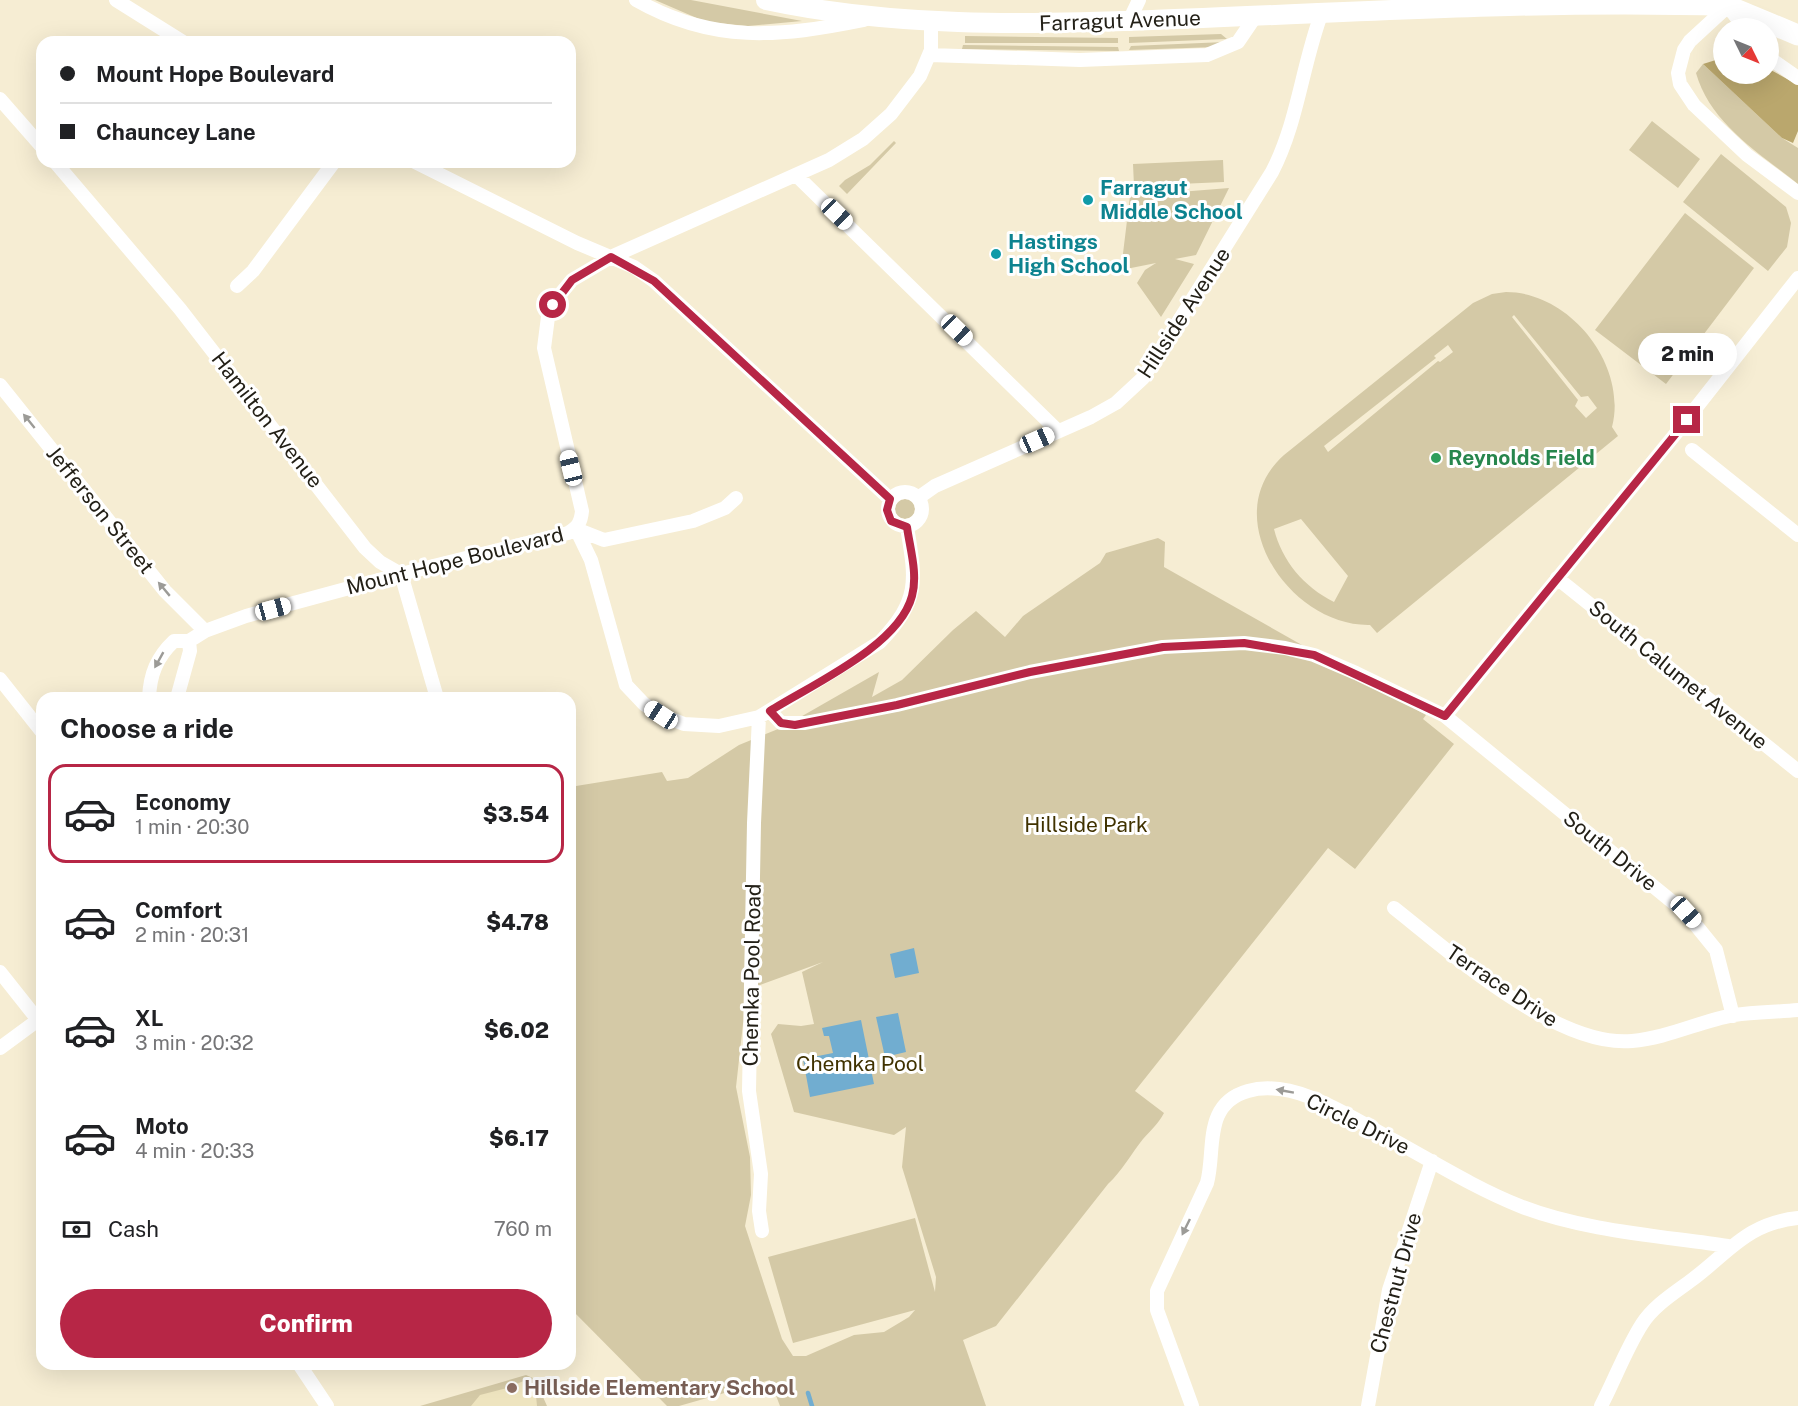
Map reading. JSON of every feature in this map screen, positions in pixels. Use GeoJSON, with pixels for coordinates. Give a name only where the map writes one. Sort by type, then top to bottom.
{"type":"FeatureCollection","features":[{"type":"Feature","properties":{"kind":"main road","name":"Farragut Avenue"},"geometry":{"type":"LineString","coordinates":[[766,0],[931,21],[1037,24],[1594,2],[1724,3]]}},
{"type":"Feature","properties":{"kind":"main road"},"geometry":{"type":"LineString","coordinates":[[1724,3],[1798,35]]}},
{"type":"Feature","properties":{"kind":"street"},"geometry":{"type":"LineString","coordinates":[[116,0],[173,36]]}},
{"type":"Feature","properties":{"kind":"street"},"geometry":{"type":"LineString","coordinates":[[636,0],[656,11],[697,27],[747,34],[848,23],[882,16]]}},
{"type":"Feature","properties":{"kind":"street"},"geometry":{"type":"LineString","coordinates":[[1129,21],[1139,0]]}},
{"type":"Feature","properties":{"kind":"street"},"geometry":{"type":"LineString","coordinates":[[1736,18],[1724,3],[1690,41],[1684,50],[1678,73],[1680,84],[1694,105],[1747,155],[1798,193]]}},
{"type":"Feature","properties":{"kind":"street","name":"Hillside Avenue"},"geometry":{"type":"LineString","coordinates":[[918,498],[935,486],[1092,417],[1116,403],[1143,378],[1272,172],[1286,145],[1312,37],[1322,12]]}},
{"type":"Feature","properties":{"kind":"street"},"geometry":{"type":"LineString","coordinates":[[930,55],[1080,60],[1207,55],[1238,42],[1255,16]]}},
{"type":"Feature","properties":{"kind":"street","name":"Mount Hope Boulevard"},"geometry":{"type":"LineString","coordinates":[[150,692],[153,671],[161,654],[174,641],[189,641],[205,631],[246,616],[401,574],[568,533],[576,529],[581,520],[582,511],[546,359],[544,330],[553,305],[579,274],[611,257],[796,175],[847,150],[877,128],[903,101],[930,55],[931,21]]}},
{"type":"Feature","properties":{"kind":"street"},"geometry":{"type":"LineString","coordinates":[[1779,65],[1798,78]]}},
{"type":"Feature","properties":{"kind":"street"},"geometry":{"type":"LineString","coordinates":[[0,99],[36,140]]}},
{"type":"Feature","properties":{"kind":"street","name":"Hamilton Avenue"},"geometry":{"type":"LineString","coordinates":[[60,168],[180,309],[366,548],[380,562],[401,574]]}},
{"type":"Feature","properties":{"kind":"street"},"geometry":{"type":"LineString","coordinates":[[237,286],[253,271],[330,168]]}},
{"type":"Feature","properties":{"kind":"street"},"geometry":{"type":"LineString","coordinates":[[427,168],[577,243],[611,257],[654,281],[890,499]]}},
{"type":"Feature","properties":{"kind":"street"},"geometry":{"type":"LineString","coordinates":[[796,175],[1058,431]]}},
{"type":"Feature","properties":{"kind":"street"},"geometry":{"type":"LineString","coordinates":[[1445,716],[1557,578],[1793,296],[1798,278]]}},
{"type":"Feature","properties":{"kind":"street","name":"Jefferson Street"},"geometry":{"type":"LineString","coordinates":[[0,385],[165,591],[205,631]]}},
{"type":"Feature","properties":{"kind":"street"},"geometry":{"type":"LineString","coordinates":[[1692,450],[1798,535]]}},
{"type":"Feature","properties":{"kind":"street"},"geometry":{"type":"LineString","coordinates":[[903,492],[914,494],[918,498],[921,514],[916,523],[907,527],[891,521],[887,510],[890,499],[903,492]]}},
{"type":"Feature","properties":{"kind":"street"},"geometry":{"type":"LineString","coordinates":[[576,529],[604,540],[693,521],[725,508],[736,498]]}},
{"type":"Feature","properties":{"kind":"street"},"geometry":{"type":"LineString","coordinates":[[576,529],[591,560],[626,685],[644,704],[661,715],[684,724],[719,726],[764,714],[847,665],[880,642],[893,628],[912,596],[914,568],[907,527]]}},
{"type":"Feature","properties":{"kind":"street"},"geometry":{"type":"LineString","coordinates":[[401,574],[434,692]]}},
{"type":"Feature","properties":{"kind":"street","name":"South Calumet Avenue"},"geometry":{"type":"LineString","coordinates":[[1557,578],[1798,771]]}},
{"type":"Feature","properties":{"kind":"street"},"geometry":{"type":"LineString","coordinates":[[179,692],[190,651],[189,641]]}},
{"type":"Feature","properties":{"kind":"street","name":"South Drive"},"geometry":{"type":"LineString","coordinates":[[764,714],[781,723],[805,723],[897,705],[1030,672],[1163,647],[1244,643],[1314,655],[1445,716],[1686,912],[1716,950],[1733,1016]]}},
{"type":"Feature","properties":{"kind":"street"},"geometry":{"type":"LineString","coordinates":[[0,680],[36,725]]}},
{"type":"Feature","properties":{"kind":"street","name":"Chemka Pool Road"},"geometry":{"type":"LineString","coordinates":[[762,1231],[759,1211],[761,1174],[749,1091],[754,823],[764,714]]}},
{"type":"Feature","properties":{"kind":"street","name":"Terrace Drive"},"geometry":{"type":"LineString","coordinates":[[1394,908],[1530,1009],[1586,1035],[1612,1041],[1650,1039],[1733,1016],[1798,1010]]}},
{"type":"Feature","properties":{"kind":"street"},"geometry":{"type":"LineString","coordinates":[[0,972],[36,1013]]}},
{"type":"Feature","properties":{"kind":"street"},"geometry":{"type":"LineString","coordinates":[[0,1048],[36,1023]]}},
{"type":"Feature","properties":{"kind":"street","name":"Circle Drive"},"geometry":{"type":"LineString","coordinates":[[1192,1406],[1157,1310],[1158,1291],[1207,1183],[1212,1166],[1210,1135],[1225,1106],[1236,1096],[1248,1091],[1266,1089],[1288,1091],[1344,1112],[1520,1206],[1547,1214],[1630,1231],[1728,1246]]}},
{"type":"Feature","properties":{"kind":"street","name":"Chestnut Drive"},"geometry":{"type":"LineString","coordinates":[[1368,1406],[1389,1290],[1432,1161]]}},
{"type":"Feature","properties":{"kind":"street"},"geometry":{"type":"LineString","coordinates":[[1601,1406],[1642,1323],[1654,1309],[1710,1266],[1728,1246],[1768,1224],[1798,1218]]}},
{"type":"Feature","properties":{"kind":"street"},"geometry":{"type":"LineString","coordinates":[[303,1370],[327,1406]]}},
{"type":"Feature","properties":{"kind":"green space"},"geometry":{"type":"Polygon","coordinates":[[[655,0],[691,0],[802,21],[748,26],[706,22],[655,0]]]}},
{"type":"Feature","properties":{"kind":"green space"},"geometry":{"type":"Polygon","coordinates":[[[1221,34],[1227,39],[1129,43],[1129,37],[1221,34]]]}},
{"type":"Feature","properties":{"kind":"green space"},"geometry":{"type":"Polygon","coordinates":[[[965,36],[1118,38],[1118,43],[965,43],[965,36]]]}},
{"type":"Feature","properties":{"kind":"green space"},"geometry":{"type":"Polygon","coordinates":[[[1225,42],[1215,47],[1129,50],[1131,46],[1225,42]]]}},
{"type":"Feature","properties":{"kind":"green space"},"geometry":{"type":"Polygon","coordinates":[[[963,45],[1118,47],[1119,51],[962,49],[963,45]]]}},
{"type":"Feature","properties":{"kind":"green space"},"geometry":{"type":"Polygon","coordinates":[[[1703,64],[1713,73],[1713,84],[1724,84],[1782,138],[1798,148],[1798,184],[1752,148],[1724,122],[1712,107],[1696,73],[1703,64]]]}},
{"type":"Feature","properties":{"kind":"green space"},"geometry":{"type":"Polygon","coordinates":[[[1652,121],[1700,159],[1678,188],[1629,150],[1652,121]]]}},
{"type":"Feature","properties":{"kind":"green space"},"geometry":{"type":"Polygon","coordinates":[[[894,141],[896,143],[847,194],[839,186],[870,165],[894,141]]]}},
{"type":"Feature","properties":{"kind":"green space"},"geometry":{"type":"Polygon","coordinates":[[[1721,154],[1786,207],[1791,223],[1787,247],[1768,271],[1683,202],[1721,154]]]}},
{"type":"Feature","properties":{"kind":"green space"},"geometry":{"type":"Polygon","coordinates":[[[1223,160],[1224,182],[1134,186],[1133,164],[1223,160]]]}},
{"type":"Feature","properties":{"kind":"green space"},"geometry":{"type":"Polygon","coordinates":[[[1229,188],[1196,255],[1175,259],[1194,264],[1161,317],[1137,283],[1145,270],[1156,263],[1121,270],[1130,196],[1229,188]]]}},
{"type":"Feature","properties":{"kind":"green space"},"geometry":{"type":"Polygon","coordinates":[[[1685,213],[1754,268],[1666,384],[1595,330],[1685,213]]]}},
{"type":"Feature","properties":{"kind":"green space"},"geometry":{"type":"Polygon","coordinates":[[[1506,292],[1530,295],[1552,304],[1572,318],[1589,336],[1602,357],[1611,380],[1615,403],[1612,427],[1618,436],[1377,633],[1370,625],[1341,621],[1313,608],[1289,588],[1271,564],[1260,536],[1257,508],[1265,480],[1284,455],[1473,303],[1492,294],[1506,292]],[[1514,315],[1512,317],[1578,400],[1575,406],[1586,418],[1597,408],[1588,396],[1581,397],[1514,315]],[[1448,345],[1434,356],[1436,358],[1324,446],[1328,452],[1438,361],[1440,362],[1453,352],[1448,345]],[[1301,519],[1274,529],[1283,552],[1296,572],[1313,589],[1334,602],[1348,576],[1301,519]]]}},
{"type":"Feature","properties":{"kind":"green space"},"geometry":{"type":"Polygon","coordinates":[[[905,499],[912,502],[915,509],[912,516],[905,519],[898,516],[895,509],[898,502],[905,499]]]}},
{"type":"Feature","properties":{"kind":"green space","name":"Hillside Park"},"geometry":{"type":"Polygon","coordinates":[[[1158,538],[1165,542],[1164,567],[1426,715],[1423,719],[1454,744],[1355,869],[1328,848],[1135,1091],[1164,1113],[996,1326],[963,1340],[986,1406],[780,1406],[770,1380],[679,1406],[667,1406],[576,1314],[576,786],[662,772],[667,781],[688,778],[739,745],[783,727],[879,672],[872,697],[902,680],[976,611],[1005,637],[1023,616],[1100,563],[1106,553],[1158,538]],[[823,962],[760,985],[743,1024],[736,1087],[750,1157],[751,1195],[745,1226],[782,1339],[793,1356],[806,1356],[854,1335],[884,1332],[909,1317],[915,1310],[793,1343],[768,1257],[915,1218],[935,1292],[936,1277],[902,1167],[906,1127],[894,1135],[794,1112],[771,1034],[778,1024],[801,1026],[814,1024],[802,972],[823,962]]]}},
{"type":"Feature","properties":{"kind":"green space"},"geometry":{"type":"Polygon","coordinates":[[[526,1375],[535,1379],[547,1406],[420,1406],[526,1375]]]}},
{"type":"Feature","properties":{"kind":"shaded area"},"geometry":{"type":"Polygon","coordinates":[[[1713,61],[1713,73],[1703,64],[1713,61]]]}},
{"type":"Feature","properties":{"kind":"shaded area"},"geometry":{"type":"Polygon","coordinates":[[[1779,75],[1798,85],[1798,131],[1793,143],[1782,138],[1724,84],[1779,84],[1779,75]]]}},
{"type":"Feature","properties":{"kind":"sand"},"geometry":{"type":"Polygon","coordinates":[[[526,1380],[535,1385],[537,1406],[471,1406],[480,1395],[526,1380]]]}},
{"type":"Feature","properties":{"kind":"water"},"geometry":{"type":"Polygon","coordinates":[[[914,948],[919,973],[895,978],[890,954],[914,948]]]}},
{"type":"Feature","properties":{"kind":"water"},"geometry":{"type":"Polygon","coordinates":[[[898,1013],[906,1052],[885,1057],[876,1017],[898,1013]]]}},
{"type":"Feature","properties":{"kind":"water"},"geometry":{"type":"Polygon","coordinates":[[[861,1020],[874,1084],[810,1097],[803,1059],[833,1053],[829,1036],[824,1036],[822,1028],[861,1020]]]}},
{"type":"Feature","properties":{"kind":"waterway"},"geometry":{"type":"LineString","coordinates":[[808,1393],[812,1406]]}},
{"type":"Feature","properties":{"kind":"place","name":"Farragut Middle School"},"geometry":{"type":"Point","coordinates":[1088,200]}},
{"type":"Feature","properties":{"kind":"place","name":"Hastings High School"},"geometry":{"type":"Point","coordinates":[996,254]}},
{"type":"Feature","properties":{"kind":"place","name":"Reynolds Field"},"geometry":{"type":"Point","coordinates":[1436,458]}},
{"type":"Feature","properties":{"kind":"place","name":"Hillside Elementary School"},"geometry":{"type":"Point","coordinates":[512,1388]}},
{"type":"Feature","properties":{"kind":"route"},"geometry":{"type":"LineString","coordinates":[[553,305],[579,274],[611,257],[634,267],[654,281],[890,499],[887,510],[891,521],[907,527],[914,568],[912,596],[904,611],[880,642],[847,665],[770,711],[781,723],[795,725],[897,705],[1030,672],[1163,647],[1244,643],[1285,648],[1314,655],[1429,706],[1445,716],[1687,420]]}},
{"type":"Feature","properties":{"kind":"park label","name":"Chemka Pool"},"geometry":{"type":"Point","coordinates":[860,1064]}}]}
